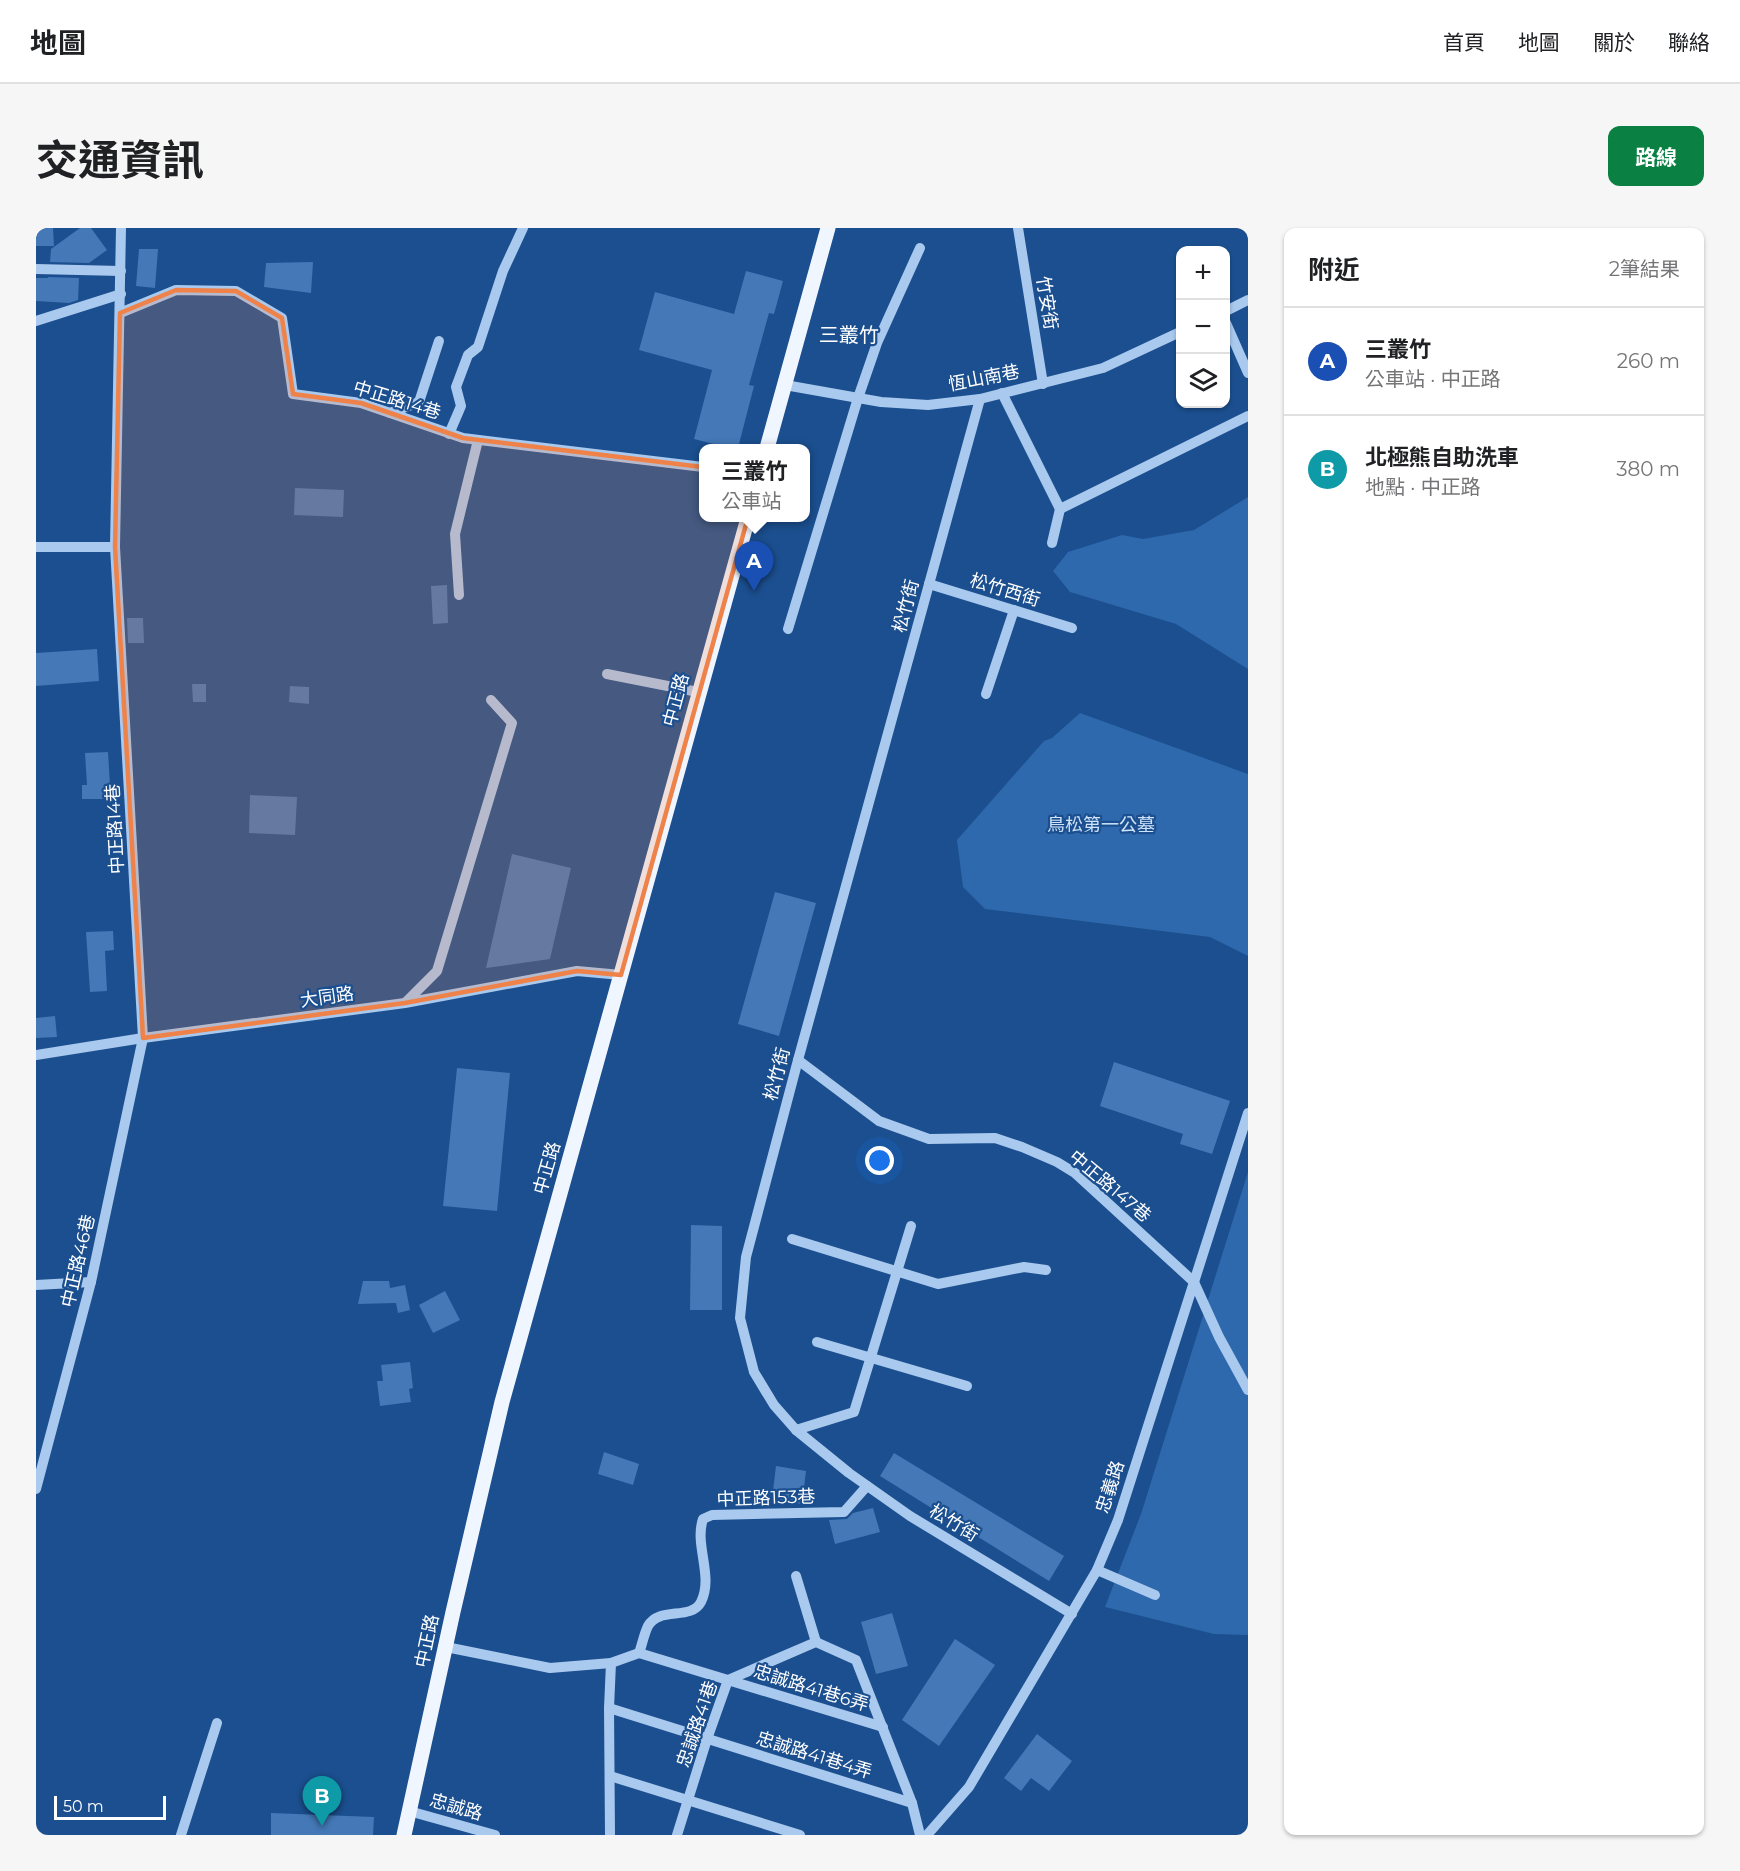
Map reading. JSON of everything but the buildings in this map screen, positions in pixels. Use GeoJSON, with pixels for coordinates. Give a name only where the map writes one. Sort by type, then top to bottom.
{"type":"FeatureCollection","features":[{"type":"Feature","properties":{"kind":"main road"},"geometry":{"type":"LineString","coordinates":[[768,444],[828,228]]}},
{"type":"Feature","properties":{"kind":"main road","name":"中正路"},"geometry":{"type":"LineString","coordinates":[[404,1835],[502,1402],[747,522]]}},
{"type":"Feature","properties":{"kind":"street","name":"中正路14巷"},"geometry":{"type":"LineString","coordinates":[[121,228],[115,547],[143,1038]]}},
{"type":"Feature","properties":{"kind":"street"},"geometry":{"type":"LineString","coordinates":[[449,434],[461,406],[456,387],[468,355],[478,347],[503,271],[523,228]]}},
{"type":"Feature","properties":{"kind":"street","name":"竹安街"},"geometry":{"type":"LineString","coordinates":[[1018,228],[1043,384]]}},
{"type":"Feature","properties":{"kind":"street"},"geometry":{"type":"LineString","coordinates":[[788,629],[858,398],[878,343],[920,248]]}},
{"type":"Feature","properties":{"kind":"street"},"geometry":{"type":"LineString","coordinates":[[36,269],[121,271]]}},
{"type":"Feature","properties":{"kind":"street","name":"中正路14巷"},"geometry":{"type":"LineString","coordinates":[[120,313],[176,290],[236,291],[282,318],[293,394],[361,403],[463,438],[699,467]]}},
{"type":"Feature","properties":{"kind":"street"},"geometry":{"type":"LineString","coordinates":[[36,321],[121,294]]}},
{"type":"Feature","properties":{"kind":"street"},"geometry":{"type":"LineString","coordinates":[[1230,309],[1248,300]]}},
{"type":"Feature","properties":{"kind":"street"},"geometry":{"type":"LineString","coordinates":[[1230,332],[1248,373]]}},
{"type":"Feature","properties":{"kind":"street","name":"恆山南巷"},"geometry":{"type":"LineString","coordinates":[[785,385],[881,402],[928,405],[980,399],[1103,368],[1176,334]]}},
{"type":"Feature","properties":{"kind":"street"},"geometry":{"type":"LineString","coordinates":[[390,413],[419,402],[440,341]]}},
{"type":"Feature","properties":{"kind":"street"},"geometry":{"type":"LineString","coordinates":[[1002,393],[1060,509],[1052,543]]}},
{"type":"Feature","properties":{"kind":"street","name":"松竹街"},"geometry":{"type":"LineString","coordinates":[[980,399],[746,1257],[740,1318],[754,1372],[774,1405],[796,1430],[840,1467],[910,1516],[1072,1614]]}},
{"type":"Feature","properties":{"kind":"street"},"geometry":{"type":"LineString","coordinates":[[1060,509],[1248,416]]}},
{"type":"Feature","properties":{"kind":"street"},"geometry":{"type":"LineString","coordinates":[[459,595],[454,534],[478,440]]}},
{"type":"Feature","properties":{"kind":"street"},"geometry":{"type":"LineString","coordinates":[[36,547],[115,547]]}},
{"type":"Feature","properties":{"kind":"street","name":"松竹西街"},"geometry":{"type":"LineString","coordinates":[[929,584],[1072,628]]}},
{"type":"Feature","properties":{"kind":"street"},"geometry":{"type":"LineString","coordinates":[[986,694],[1014,610]]}},
{"type":"Feature","properties":{"kind":"street"},"geometry":{"type":"LineString","coordinates":[[607,674],[698,692]]}},
{"type":"Feature","properties":{"kind":"street"},"geometry":{"type":"LineString","coordinates":[[405,1003],[437,971],[512,723],[491,700]]}},
{"type":"Feature","properties":{"kind":"street","name":"大同路"},"geometry":{"type":"LineString","coordinates":[[36,1055],[143,1038],[405,1003],[577,971],[621,975]]}},
{"type":"Feature","properties":{"kind":"street","name":"中正路46巷"},"geometry":{"type":"LineString","coordinates":[[36,1489],[91,1282],[143,1038]]}},
{"type":"Feature","properties":{"kind":"street","name":"中正路147巷"},"geometry":{"type":"LineString","coordinates":[[798,1060],[879,1122],[929,1139],[995,1138],[1057,1162],[1075,1173],[1194,1282]]}},
{"type":"Feature","properties":{"kind":"street","name":"忠義路"},"geometry":{"type":"LineString","coordinates":[[927,1835],[969,1787],[1097,1570],[1118,1520],[1248,1113]]}},
{"type":"Feature","properties":{"kind":"street"},"geometry":{"type":"LineString","coordinates":[[796,1430],[854,1412],[910,1226]]}},
{"type":"Feature","properties":{"kind":"street"},"geometry":{"type":"LineString","coordinates":[[792,1239],[938,1284],[1024,1267],[1046,1270]]}},
{"type":"Feature","properties":{"kind":"street"},"geometry":{"type":"LineString","coordinates":[[36,1285],[91,1282]]}},
{"type":"Feature","properties":{"kind":"street"},"geometry":{"type":"LineString","coordinates":[[1194,1282],[1248,1390]]}},
{"type":"Feature","properties":{"kind":"street"},"geometry":{"type":"LineString","coordinates":[[816,1342],[967,1386]]}},
{"type":"Feature","properties":{"kind":"street","name":"中正路153巷"},"geometry":{"type":"LineString","coordinates":[[639,1653],[648,1625],[659,1616],[693,1610],[700,1604],[706,1589],[699,1530],[704,1519],[712,1515],[844,1512],[867,1486]]}},
{"type":"Feature","properties":{"kind":"street"},"geometry":{"type":"LineString","coordinates":[[1097,1570],[1155,1595]]}},
{"type":"Feature","properties":{"kind":"street"},"geometry":{"type":"LineString","coordinates":[[796,1576],[816,1642],[856,1660],[912,1803],[920,1835]]}},
{"type":"Feature","properties":{"kind":"street","name":"忠誠路41巷"},"geometry":{"type":"LineString","coordinates":[[677,1835],[707,1738],[728,1680],[816,1642]]}},
{"type":"Feature","properties":{"kind":"street"},"geometry":{"type":"LineString","coordinates":[[446,1647],[550,1668],[611,1663],[639,1653]]}},
{"type":"Feature","properties":{"kind":"street","name":"忠誠路41巷6弄"},"geometry":{"type":"LineString","coordinates":[[639,1653],[884,1727]]}},
{"type":"Feature","properties":{"kind":"street"},"geometry":{"type":"LineString","coordinates":[[610,1835],[611,1663]]}},
{"type":"Feature","properties":{"kind":"street","name":"忠誠路41巷4弄"},"geometry":{"type":"LineString","coordinates":[[609,1708],[912,1803]]}},
{"type":"Feature","properties":{"kind":"street"},"geometry":{"type":"LineString","coordinates":[[182,1835],[216,1723]]}},
{"type":"Feature","properties":{"kind":"street"},"geometry":{"type":"LineString","coordinates":[[610,1776],[800,1835]]}},
{"type":"Feature","properties":{"kind":"street","name":"忠誠路"},"geometry":{"type":"LineString","coordinates":[[409,1810],[495,1835]]}},
{"type":"Feature","properties":{"kind":"highlighted area"},"geometry":{"type":"Polygon","coordinates":[[[176,290],[236,291],[282,318],[293,394],[361,403],[463,438],[760,474],[621,975],[577,971],[405,1003],[143,1038],[115,547],[120,313],[176,290]]]}},
{"type":"Feature","properties":{"kind":"green space"},"geometry":{"type":"Polygon","coordinates":[[[1248,497],[1248,669],[1176,624],[1070,592],[1053,571],[1068,552],[1122,535],[1143,539],[1194,530],[1248,497]]]}},
{"type":"Feature","properties":{"kind":"green space","name":"鳥松第一公墓"},"geometry":{"type":"Polygon","coordinates":[[[1080,713],[1248,774],[1248,956],[1210,937],[985,909],[963,887],[957,840],[1044,741],[1052,738],[1080,713]]]}},
{"type":"Feature","properties":{"kind":"green space"},"geometry":{"type":"Polygon","coordinates":[[[1248,1172],[1248,1635],[1214,1634],[1105,1607],[1141,1514],[1248,1172]]]}},
{"type":"Feature","properties":{"kind":"place","name":"三叢竹"},"geometry":{"type":"Point","coordinates":[754,591]}},
{"type":"Feature","properties":{"kind":"place","name":"北極熊自助洗車"},"geometry":{"type":"Point","coordinates":[322,1826]}},
{"type":"Feature","properties":{"kind":"district","name":"三叢竹"},"geometry":{"type":"Point","coordinates":[849,335]}}]}
